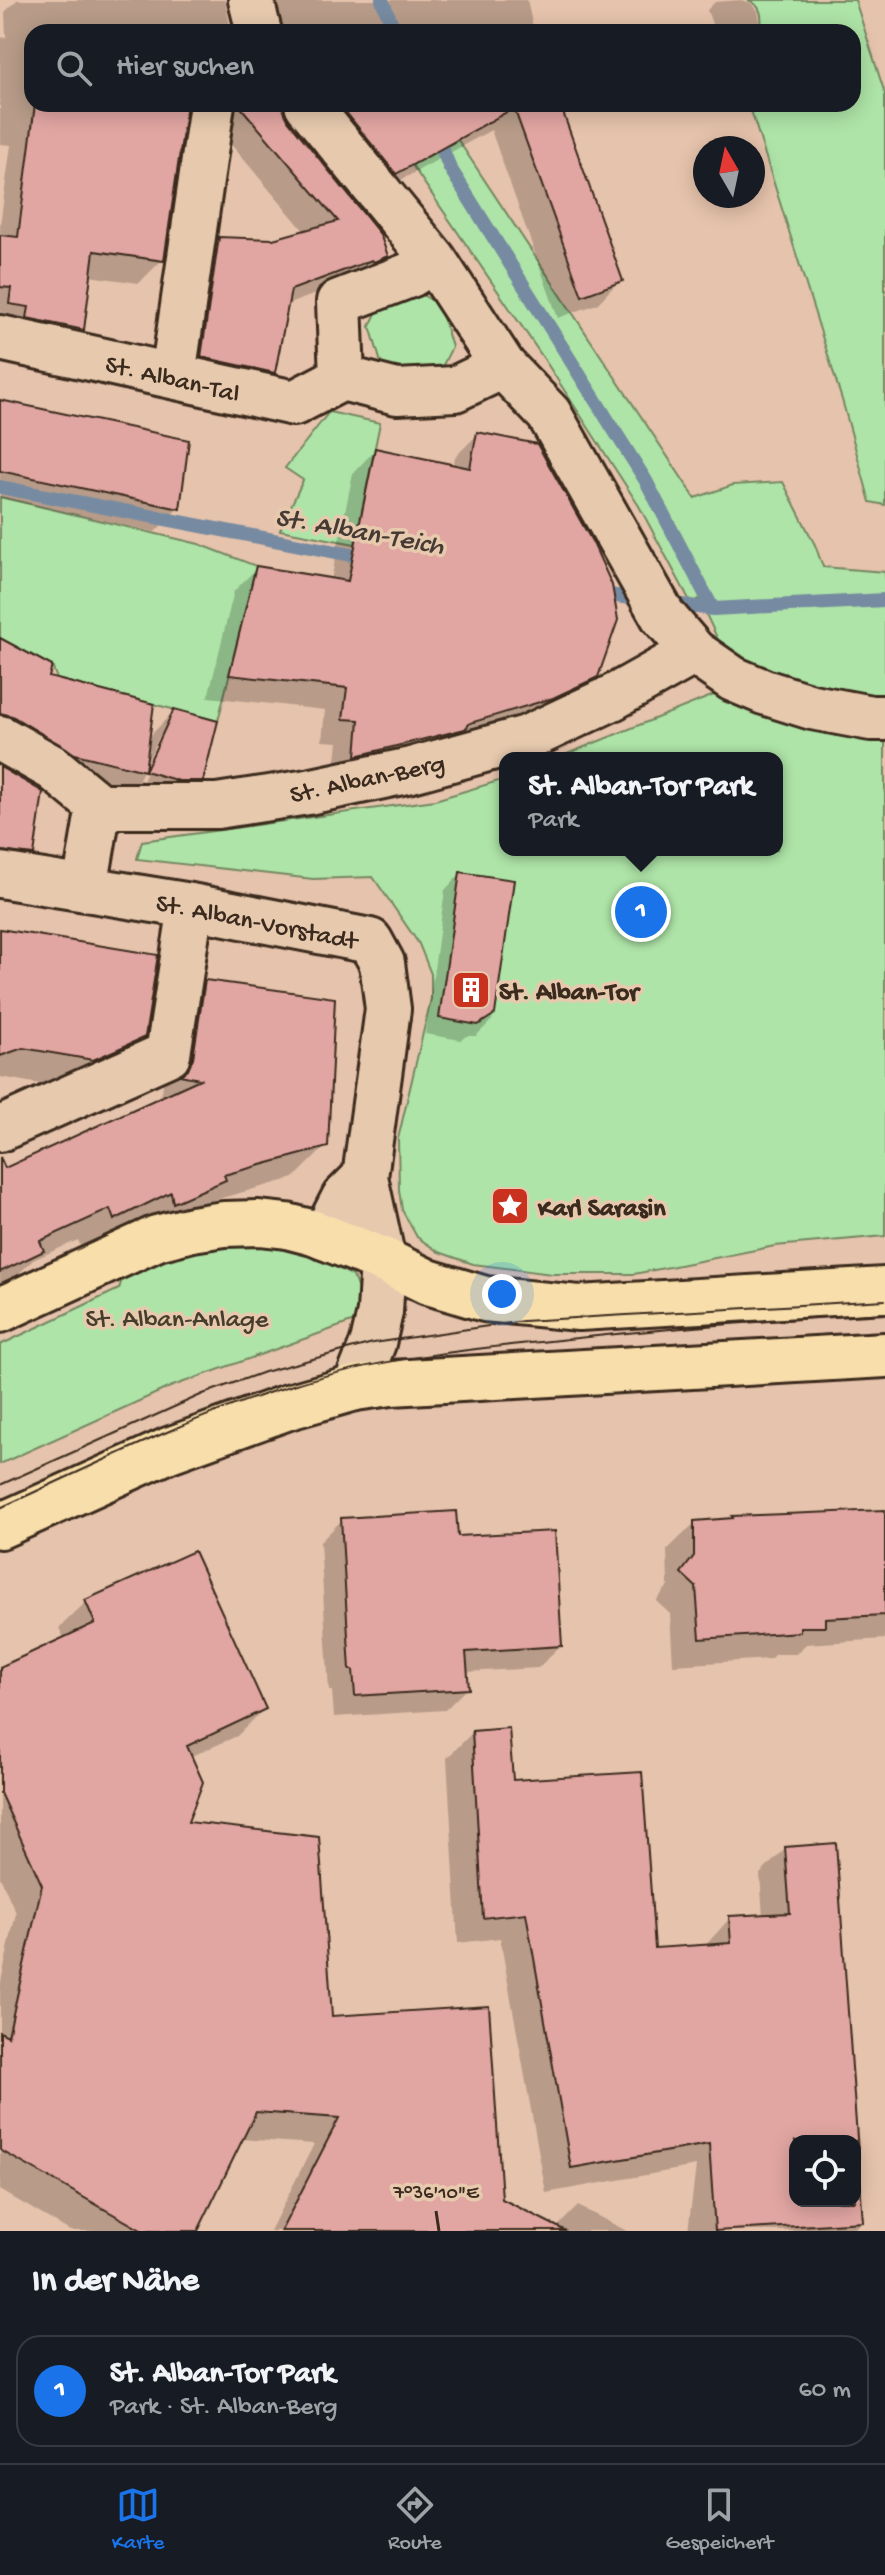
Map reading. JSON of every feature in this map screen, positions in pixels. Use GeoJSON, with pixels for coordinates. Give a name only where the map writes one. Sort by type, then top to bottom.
{"type":"FeatureCollection","features":[{"type":"Feature","properties":{"kind":"main road"},"geometry":{"type":"LineString","coordinates":[[0,1310],[157,1238],[224,1224],[259,1223],[287,1226],[324,1237],[428,1282],[485,1299],[579,1308],[885,1290]]}},
{"type":"Feature","properties":{"kind":"main road"},"geometry":{"type":"LineString","coordinates":[[0,1526],[169,1450],[288,1407],[355,1388],[423,1381],[885,1355]]}},
{"type":"Feature","properties":{"kind":"street"},"geometry":{"type":"LineString","coordinates":[[251,0],[257,24]]}},
{"type":"Feature","properties":{"kind":"street"},"geometry":{"type":"LineString","coordinates":[[173,376],[211,112]]}},
{"type":"Feature","properties":{"kind":"street"},"geometry":{"type":"LineString","coordinates":[[314,112],[434,260],[503,366],[549,414],[663,616],[694,652],[733,679],[764,692],[812,707],[885,718]]}},
{"type":"Feature","properties":{"kind":"street"},"geometry":{"type":"LineString","coordinates":[[434,260],[410,275],[339,302],[342,378],[397,392],[455,389],[503,366]]}},
{"type":"Feature","properties":{"kind":"street","name":"St. Alban-Tal"},"geometry":{"type":"LineString","coordinates":[[0,338],[294,403],[342,378]]}},
{"type":"Feature","properties":{"kind":"street","name":"St. Alban-Berg"},"geometry":{"type":"LineString","coordinates":[[99,806],[217,806],[308,792],[411,770],[527,738],[612,698],[694,652]]}},
{"type":"Feature","properties":{"kind":"street"},"geometry":{"type":"LineString","coordinates":[[0,738],[53,768],[99,806],[85,888]]}},
{"type":"Feature","properties":{"kind":"street","name":"St. Alban-Vorstadt"},"geometry":{"type":"LineString","coordinates":[[0,875],[191,906],[370,941],[382,963],[388,1009],[365,1177],[383,1260],[380,1312],[373,1343],[355,1388]]}},
{"type":"Feature","properties":{"kind":"street"},"geometry":{"type":"LineString","coordinates":[[0,1129],[168,1054],[191,906]]}},
{"type":"Feature","properties":{"kind":"street"},"geometry":{"type":"LineString","coordinates":[[324,1237],[344,1198],[365,1177]]}},
{"type":"Feature","properties":{"kind":"green space"},"geometry":{"type":"Polygon","coordinates":[[[748,0],[855,0],[885,94],[885,505],[870,502],[843,403],[765,155],[765,136],[759,136],[752,112],[861,112],[861,24],[761,24],[756,5],[748,0]]]}},
{"type":"Feature","properties":{"kind":"green space"},"geometry":{"type":"Polygon","coordinates":[[[458,140],[695,498],[733,485],[783,482],[823,567],[885,572],[885,1236],[775,1246],[634,1274],[552,1274],[473,1264],[439,1252],[417,1237],[402,1210],[399,1190],[398,1139],[431,999],[431,974],[419,944],[373,877],[313,879],[137,859],[142,841],[435,800],[499,781],[499,856],[783,856],[783,752],[572,752],[739,685],[699,599],[691,603],[639,506],[412,165],[458,140]]]}},
{"type":"Feature","properties":{"kind":"green space"},"geometry":{"type":"Polygon","coordinates":[[[421,294],[439,305],[452,347],[443,365],[400,378],[382,366],[370,326],[379,307],[421,294]]]}},
{"type":"Feature","properties":{"kind":"green space"},"geometry":{"type":"Polygon","coordinates":[[[329,412],[380,423],[355,544],[280,530],[303,480],[285,468],[329,412]]]}},
{"type":"Feature","properties":{"kind":"green space"},"geometry":{"type":"Polygon","coordinates":[[[0,497],[199,544],[256,566],[218,721],[57,679],[52,666],[0,638],[0,497]]]}},
{"type":"Feature","properties":{"kind":"green space","name":"St. Alban-Anlage"},"geometry":{"type":"Polygon","coordinates":[[[223,1244],[269,1244],[308,1252],[353,1276],[361,1298],[360,1319],[170,1387],[0,1464],[0,1345],[119,1289],[124,1272],[168,1254],[223,1244]]]}},
{"type":"Feature","properties":{"kind":"building"},"geometry":{"type":"Polygon","coordinates":[[[34,112],[186,112],[164,261],[94,251],[84,330],[27,318],[29,307],[9,304],[11,288],[0,287],[0,235],[18,237],[34,112]]]}},
{"type":"Feature","properties":{"kind":"building"},"geometry":{"type":"Polygon","coordinates":[[[245,112],[286,112],[288,120],[380,234],[388,256],[291,290],[275,373],[201,357],[219,237],[273,239],[338,221],[245,112]]]}},
{"type":"Feature","properties":{"kind":"building"},"geometry":{"type":"Polygon","coordinates":[[[346,112],[507,112],[396,174],[346,112]]]}},
{"type":"Feature","properties":{"kind":"building"},"geometry":{"type":"Polygon","coordinates":[[[515,112],[563,112],[623,281],[582,296],[515,112]]]}},
{"type":"Feature","properties":{"kind":"building"},"geometry":{"type":"Polygon","coordinates":[[[0,400],[189,440],[180,509],[0,471],[0,400]]]}},
{"type":"Feature","properties":{"kind":"building"},"geometry":{"type":"Polygon","coordinates":[[[477,432],[537,444],[593,543],[612,585],[618,620],[598,677],[553,698],[470,723],[465,729],[356,756],[359,720],[343,719],[347,688],[229,675],[256,566],[348,581],[375,448],[470,468],[477,432]]]}},
{"type":"Feature","properties":{"kind":"building"},"geometry":{"type":"Polygon","coordinates":[[[0,638],[52,666],[49,677],[154,704],[145,771],[75,754],[12,716],[0,713],[0,638]]]}},
{"type":"Feature","properties":{"kind":"building"},"geometry":{"type":"Polygon","coordinates":[[[174,709],[218,721],[203,781],[179,781],[145,771],[174,709]]]}},
{"type":"Feature","properties":{"kind":"building"},"geometry":{"type":"Polygon","coordinates":[[[0,767],[43,792],[34,855],[0,851],[0,767]]]}},
{"type":"Feature","properties":{"kind":"building"},"geometry":{"type":"Polygon","coordinates":[[[460,872],[514,880],[495,1014],[478,1025],[439,1018],[460,872]]]}},
{"type":"Feature","properties":{"kind":"building"},"geometry":{"type":"Polygon","coordinates":[[[0,929],[158,955],[145,1037],[93,1060],[23,1048],[0,1056],[0,929]]]}},
{"type":"Feature","properties":{"kind":"building"},"geometry":{"type":"Polygon","coordinates":[[[205,980],[335,998],[328,1147],[224,1175],[226,1180],[173,1203],[171,1192],[114,1220],[110,1209],[40,1241],[44,1251],[0,1272],[0,1157],[5,1168],[200,1079],[180,1075],[188,1069],[193,1058],[205,980]]]}},
{"type":"Feature","properties":{"kind":"building"},"geometry":{"type":"Polygon","coordinates":[[[885,1510],[885,1615],[825,1618],[825,1627],[800,1627],[800,1632],[700,1639],[696,1587],[681,1573],[694,1556],[694,1521],[732,1516],[885,1510]]]}},
{"type":"Feature","properties":{"kind":"building"},"geometry":{"type":"Polygon","coordinates":[[[456,1511],[458,1536],[555,1531],[562,1646],[466,1652],[469,1689],[355,1696],[353,1670],[350,1670],[341,1518],[456,1511]]]}},
{"type":"Feature","properties":{"kind":"building"},"geometry":{"type":"Polygon","coordinates":[[[194,1551],[266,1709],[187,1746],[203,1782],[188,1822],[319,1837],[332,2016],[489,2006],[502,2199],[566,2231],[281,2231],[339,2118],[256,2112],[198,2231],[143,2231],[0,2150],[0,2032],[8,2036],[42,1885],[0,1793],[0,1667],[95,1623],[85,1600],[194,1551]]]}},
{"type":"Feature","properties":{"kind":"building"},"geometry":{"type":"Polygon","coordinates":[[[509,1728],[513,1780],[642,1772],[655,1948],[731,1943],[729,1916],[790,1913],[785,1847],[836,1843],[857,2135],[789,2135],[789,2207],[861,2207],[861,2194],[863,2222],[715,2231],[709,2144],[571,2168],[526,1913],[483,1918],[472,1731],[509,1728]]]}},
{"type":"Feature","properties":{"kind":"waterway","name":"St. Alban-Teich"},"geometry":{"type":"LineString","coordinates":[[382,0],[392,24]]}},
{"type":"Feature","properties":{"kind":"waterway","name":"St. Alban-Teich"},"geometry":{"type":"LineString","coordinates":[[427,112],[450,168],[646,481],[713,609],[885,600]]}},
{"type":"Feature","properties":{"kind":"waterway","name":"St. Alban-Teich"},"geometry":{"type":"LineString","coordinates":[[0,487],[372,559]]}},
{"type":"Feature","properties":{"kind":"waterway","name":"St. Alban-Teich"},"geometry":{"type":"LineString","coordinates":[[595,593],[645,600]]}},
{"type":"Feature","properties":{"kind":"waterway","name":"St. Alban-Teich"},"geometry":{"type":"LineString","coordinates":[[666,603],[713,609]]}},
{"type":"Feature","properties":{"kind":"tram line"},"geometry":{"type":"LineString","coordinates":[[0,1485],[203,1394],[264,1372],[373,1343],[523,1321],[885,1300]]}},
{"type":"Feature","properties":{"kind":"tram line"},"geometry":{"type":"LineString","coordinates":[[0,1508],[220,1410],[296,1384],[361,1367],[459,1351],[600,1336],[885,1313]]}},
{"type":"Feature","properties":{"kind":"place","name":"St. Alban-Tor Park"},"geometry":{"type":"Point","coordinates":[641,912]}},
{"type":"Feature","properties":{"kind":"place","name":"St. Alban-Tor"},"geometry":{"type":"Point","coordinates":[471,990]}},
{"type":"Feature","properties":{"kind":"place","name":"Karl Sarasin"},"geometry":{"type":"Point","coordinates":[510,1206]}}]}
